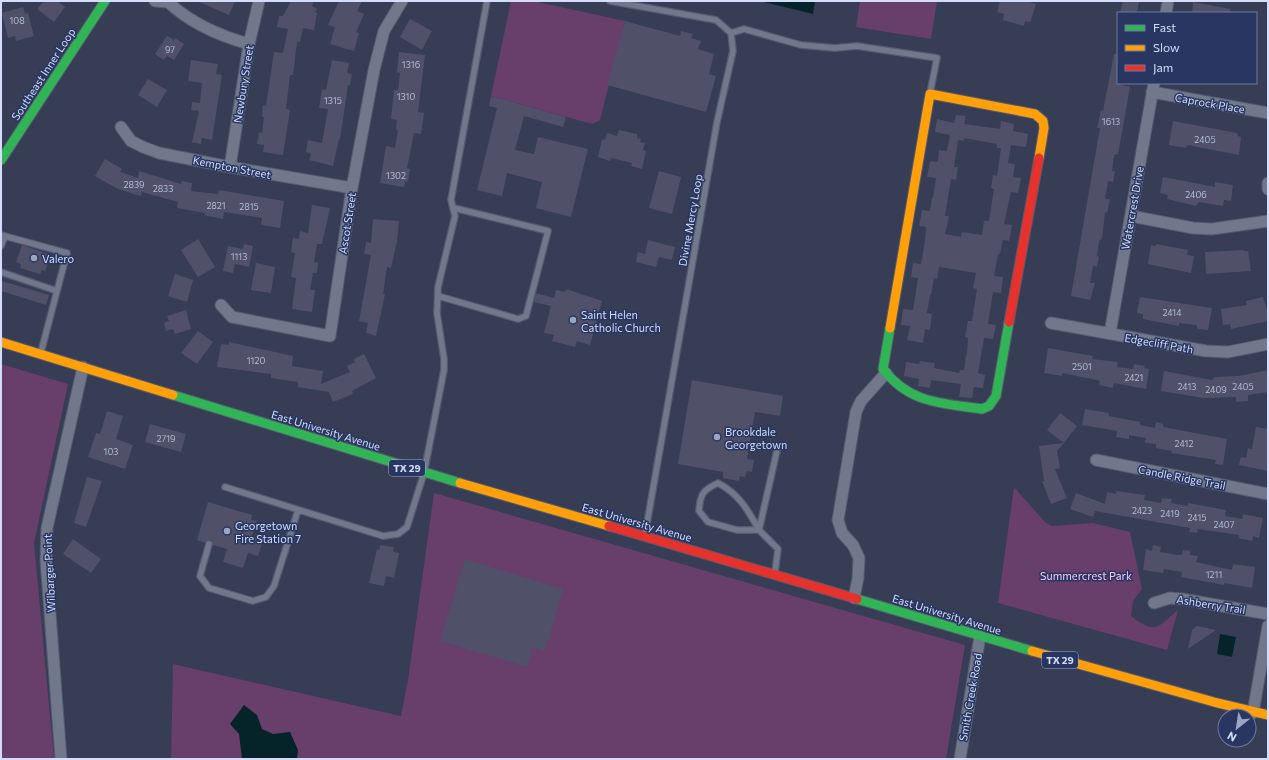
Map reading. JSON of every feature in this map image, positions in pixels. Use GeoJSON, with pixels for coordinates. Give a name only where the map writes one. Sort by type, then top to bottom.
{"type":"FeatureCollection","features":[{"type":"Feature","properties":{"kind":"main road","name":"Southeast Inner Loop"},"geometry":{"type":"LineString","coordinates":[[1,160],[105,1]]}},
{"type":"Feature","properties":{"kind":"main road"},"geometry":{"type":"LineString","coordinates":[[930,94],[1035,114],[1043,121],[1044,128],[996,396],[989,406],[982,408],[921,398],[911,395],[886,373],[884,369],[930,94]]}},
{"type":"Feature","properties":{"kind":"main road","name":"East University Avenue"},"geometry":{"type":"LineString","coordinates":[[1,342],[424,473],[645,536],[980,636],[1235,708]]}},
{"type":"Feature","properties":{"kind":"main road","name":"East University Avenue"},"geometry":{"type":"LineString","coordinates":[[1257,714],[1268,715]]}},
{"type":"Feature","properties":{"kind":"street"},"geometry":{"type":"LineString","coordinates":[[155,1],[167,1],[212,31],[228,38],[249,44]]}},
{"type":"Feature","properties":{"kind":"street","name":"Newbury Street"},"geometry":{"type":"LineString","coordinates":[[230,167],[249,44],[258,1]]}},
{"type":"Feature","properties":{"kind":"street","name":"Ascot Street"},"geometry":{"type":"LineString","coordinates":[[221,305],[232,317],[330,336],[352,188],[378,50],[384,31],[402,1]]}},
{"type":"Feature","properties":{"kind":"street"},"geometry":{"type":"LineString","coordinates":[[1166,12],[1168,1]]}},
{"type":"Feature","properties":{"kind":"street","name":"Caprock Place"},"geometry":{"type":"LineString","coordinates":[[1153,88],[1268,113]]}},
{"type":"Feature","properties":{"kind":"street","name":"Watercrest Drive"},"geometry":{"type":"LineString","coordinates":[[1110,333],[1153,88]]}},
{"type":"Feature","properties":{"kind":"street","name":"Kempton Street"},"geometry":{"type":"LineString","coordinates":[[121,127],[131,141],[159,153],[352,188]]}},
{"type":"Feature","properties":{"kind":"street"},"geometry":{"type":"LineString","coordinates":[[1268,183],[1268,189]]}},
{"type":"Feature","properties":{"kind":"street"},"geometry":{"type":"LineString","coordinates":[[1131,216],[1193,228],[1212,229],[1268,221]]}},
{"type":"Feature","properties":{"kind":"street","name":"Edgecliff Path"},"geometry":{"type":"LineString","coordinates":[[1051,323],[1206,351],[1228,352],[1268,344]]}},
{"type":"Feature","properties":{"kind":"street","name":"Wilbarger Point"},"geometry":{"type":"LineString","coordinates":[[62,759],[46,560],[47,528],[83,368]]}},
{"type":"Feature","properties":{"kind":"street"},"geometry":{"type":"LineString","coordinates":[[854,598],[858,578],[859,558],[853,545],[842,532],[838,520],[840,500],[856,412],[861,402],[886,373]]}},
{"type":"Feature","properties":{"kind":"street","name":"Candle Ridge Trail"},"geometry":{"type":"LineString","coordinates":[[1096,460],[1268,494]]}},
{"type":"Feature","properties":{"kind":"street","name":"Ashberry Trail"},"geometry":{"type":"LineString","coordinates":[[1154,603],[1170,598],[1182,598],[1268,614]]}},
{"type":"Feature","properties":{"kind":"street"},"geometry":{"type":"LineString","coordinates":[[1254,708],[1268,626]]}},
{"type":"Feature","properties":{"kind":"street","name":"Smith Creek Road"},"geometry":{"type":"LineString","coordinates":[[960,759],[980,636]]}},
{"type":"Feature","properties":{"kind":"lane"},"geometry":{"type":"LineString","coordinates":[[225,487],[383,536],[398,534],[407,527],[424,473],[444,370],[444,358],[437,313],[438,287],[455,216],[451,200],[487,1]]}},
{"type":"Feature","properties":{"kind":"lane"},"geometry":{"type":"LineString","coordinates":[[610,1],[716,20],[730,33],[744,29],[800,45],[835,48],[858,46],[937,58],[930,94]]}},
{"type":"Feature","properties":{"kind":"lane","name":"Divine Mercy Loop"},"geometry":{"type":"LineString","coordinates":[[645,536],[717,122],[733,52],[730,33]]}},
{"type":"Feature","properties":{"kind":"lane"},"geometry":{"type":"LineString","coordinates":[[438,296],[522,319],[526,316],[548,231],[454,208]]}},
{"type":"Feature","properties":{"kind":"lane"},"geometry":{"type":"LineString","coordinates":[[1,246],[3,235],[67,253],[41,354]]}},
{"type":"Feature","properties":{"kind":"lane"},"geometry":{"type":"LineString","coordinates":[[1,272],[57,291]]}},
{"type":"Feature","properties":{"kind":"lane"},"geometry":{"type":"LineString","coordinates":[[759,530],[778,446]]}},
{"type":"Feature","properties":{"kind":"lane"},"geometry":{"type":"LineString","coordinates":[[759,530],[737,530],[708,522],[698,511],[700,498],[707,488],[718,483],[731,490],[747,509],[759,530],[778,549],[775,575]]}},
{"type":"Feature","properties":{"kind":"lane"},"geometry":{"type":"LineString","coordinates":[[209,544],[200,576],[209,588],[253,601],[266,597],[274,586],[298,510]]}},
{"type":"Feature","properties":{"kind":"green space"},"geometry":{"type":"Polygon","coordinates":[[[511,1],[533,1],[625,21],[600,120],[592,124],[491,96],[511,1]]]}},
{"type":"Feature","properties":{"kind":"green space"},"geometry":{"type":"Polygon","coordinates":[[[860,1],[937,1],[931,39],[856,27],[860,1]]]}},
{"type":"Feature","properties":{"kind":"green space"},"geometry":{"type":"Polygon","coordinates":[[[1,364],[68,384],[34,543],[54,759],[1,759],[1,364]]]}},
{"type":"Feature","properties":{"kind":"green space","name":"Summercrest Park"},"geometry":{"type":"Polygon","coordinates":[[[1014,487],[1045,522],[1052,526],[1093,523],[1130,532],[1142,589],[1133,601],[1131,616],[1146,626],[1152,627],[1161,624],[1178,610],[1167,650],[998,603],[1014,487]]]}},
{"type":"Feature","properties":{"kind":"green space"},"geometry":{"type":"Polygon","coordinates":[[[434,493],[965,645],[946,759],[171,759],[173,664],[401,716],[408,680],[434,493]]]}},
{"type":"Feature","properties":{"kind":"shaded area"},"geometry":{"type":"Polygon","coordinates":[[[760,1],[815,1],[813,14],[760,1]]]}},
{"type":"Feature","properties":{"kind":"shaded area"},"geometry":{"type":"Polygon","coordinates":[[[1220,634],[1236,637],[1232,657],[1217,654],[1220,634]]]}},
{"type":"Feature","properties":{"kind":"shaded area"},"geometry":{"type":"Polygon","coordinates":[[[244,705],[257,715],[262,729],[273,734],[290,732],[298,750],[297,759],[242,759],[239,734],[230,724],[244,705]]]}},
{"type":"Feature","properties":{"kind":"building"},"geometry":{"type":"Polygon","coordinates":[[[57,1],[65,7],[54,22],[37,9],[42,3],[57,1]]]}},
{"type":"Feature","properties":{"kind":"building"},"geometry":{"type":"Polygon","coordinates":[[[197,1],[235,1],[229,15],[197,1]]]}},
{"type":"Feature","properties":{"kind":"building"},"geometry":{"type":"Polygon","coordinates":[[[291,1],[314,1],[312,6],[317,9],[315,12],[317,13],[314,30],[303,28],[300,42],[297,42],[293,75],[290,75],[286,109],[290,110],[283,155],[263,152],[264,145],[257,144],[259,132],[262,133],[264,117],[262,117],[263,105],[266,106],[274,52],[283,53],[288,29],[277,27],[279,16],[283,16],[291,1]]]}},
{"type":"Feature","properties":{"kind":"building"},"geometry":{"type":"Polygon","coordinates":[[[339,1],[362,1],[357,11],[364,14],[356,32],[359,33],[354,51],[330,44],[335,27],[328,25],[339,1]]]}},
{"type":"Feature","properties":{"kind":"building"},"geometry":{"type":"Polygon","coordinates":[[[1000,1],[1030,1],[1036,4],[1030,22],[1025,21],[1024,26],[1003,20],[1004,14],[997,12],[1000,1]]]}},
{"type":"Feature","properties":{"kind":"building"},"geometry":{"type":"Polygon","coordinates":[[[1123,1],[1139,1],[1137,12],[1120,12],[1123,1]]]}},
{"type":"Feature","properties":{"kind":"building"},"geometry":{"type":"Polygon","coordinates":[[[1193,2],[1230,9],[1230,12],[1192,12],[1193,2]]]}},
{"type":"Feature","properties":{"kind":"building"},"geometry":{"type":"Polygon","coordinates":[[[23,7],[25,14],[28,13],[34,36],[16,41],[15,36],[8,38],[2,13],[23,7]]]}},
{"type":"Feature","properties":{"kind":"building"},"geometry":{"type":"Polygon","coordinates":[[[410,19],[432,31],[422,50],[400,37],[410,19]]]}},
{"type":"Feature","properties":{"kind":"building"},"geometry":{"type":"Polygon","coordinates":[[[625,21],[680,36],[681,31],[693,34],[691,38],[701,41],[698,49],[714,54],[709,74],[716,76],[706,112],[607,85],[625,21]]]}},
{"type":"Feature","properties":{"kind":"building"},"geometry":{"type":"Polygon","coordinates":[[[167,36],[174,40],[175,38],[184,44],[174,60],[167,56],[164,60],[155,54],[167,36]]]}},
{"type":"Feature","properties":{"kind":"building"},"geometry":{"type":"Polygon","coordinates":[[[399,52],[425,55],[418,112],[424,113],[421,134],[414,133],[407,168],[410,169],[408,181],[405,182],[404,187],[380,183],[386,146],[395,148],[398,130],[396,130],[397,120],[391,119],[394,90],[398,90],[400,73],[397,72],[399,52]]]}},
{"type":"Feature","properties":{"kind":"building"},"geometry":{"type":"Polygon","coordinates":[[[1114,54],[1117,54],[1117,84],[1130,87],[1118,154],[1114,155],[1112,171],[1115,171],[1113,182],[1108,181],[1105,199],[1110,199],[1107,213],[1105,212],[1102,239],[1099,241],[1097,256],[1099,257],[1097,267],[1093,266],[1090,283],[1095,283],[1090,300],[1071,296],[1100,128],[1097,128],[1101,110],[1103,111],[1114,54]]]}},
{"type":"Feature","properties":{"kind":"building"},"geometry":{"type":"Polygon","coordinates":[[[191,60],[218,64],[216,74],[222,75],[212,140],[202,138],[201,144],[192,142],[199,111],[191,110],[192,102],[200,103],[202,83],[188,81],[191,60]]]}},
{"type":"Feature","properties":{"kind":"building"},"geometry":{"type":"Polygon","coordinates":[[[332,60],[349,63],[347,73],[352,74],[350,85],[348,85],[340,139],[333,166],[309,160],[311,154],[306,152],[308,140],[322,143],[328,109],[319,108],[322,89],[326,90],[332,60]]]}},
{"type":"Feature","properties":{"kind":"building"},"geometry":{"type":"Polygon","coordinates":[[[148,79],[167,90],[157,107],[138,95],[148,79]]]}},
{"type":"Feature","properties":{"kind":"building"},"geometry":{"type":"Polygon","coordinates":[[[491,96],[566,117],[563,127],[524,116],[515,150],[534,154],[538,137],[588,149],[571,217],[536,208],[542,182],[507,173],[502,196],[477,190],[497,108],[489,106],[491,96]]]}},
{"type":"Feature","properties":{"kind":"building"},"geometry":{"type":"Polygon","coordinates":[[[956,115],[966,116],[964,124],[1000,129],[1001,121],[1014,124],[1013,131],[1028,134],[1026,147],[1011,145],[1008,163],[1015,164],[1013,177],[1021,178],[1018,193],[1011,192],[1004,224],[1012,225],[1009,241],[1003,240],[1000,254],[998,254],[994,276],[1003,277],[1001,293],[993,292],[988,324],[996,325],[993,339],[984,338],[978,373],[985,375],[983,388],[974,387],[972,398],[959,397],[961,384],[931,380],[930,388],[918,386],[919,379],[904,376],[906,362],[919,364],[920,361],[935,363],[934,368],[959,373],[960,370],[964,370],[968,338],[965,337],[968,321],[972,321],[977,289],[973,288],[976,273],[939,267],[937,279],[934,278],[927,313],[932,314],[930,330],[925,329],[923,343],[907,340],[910,326],[901,325],[903,309],[913,310],[918,278],[911,277],[913,263],[921,264],[926,227],[919,226],[922,210],[930,211],[933,198],[936,178],[927,177],[930,161],[938,162],[939,150],[947,151],[950,135],[935,132],[937,119],[954,123],[956,115]],[[964,138],[964,141],[958,140],[954,167],[958,167],[956,180],[951,179],[945,216],[949,216],[945,234],[961,237],[962,232],[982,235],[984,221],[989,221],[994,189],[991,188],[993,175],[997,176],[1001,148],[997,148],[997,144],[964,138]]]}},
{"type":"Feature","properties":{"kind":"building"},"geometry":{"type":"Polygon","coordinates":[[[1173,121],[1237,133],[1238,136],[1241,137],[1239,155],[1187,145],[1186,148],[1169,145],[1173,121]]]}},
{"type":"Feature","properties":{"kind":"building"},"geometry":{"type":"Polygon","coordinates":[[[619,130],[637,134],[637,138],[641,139],[640,142],[645,143],[643,150],[646,151],[642,169],[631,166],[632,163],[611,158],[610,161],[598,157],[602,139],[605,140],[607,133],[617,136],[619,130]]]}},
{"type":"Feature","properties":{"kind":"building"},"geometry":{"type":"Polygon","coordinates":[[[105,159],[122,169],[120,172],[138,178],[139,171],[181,184],[182,181],[192,183],[191,191],[218,194],[219,190],[284,201],[280,228],[261,225],[262,218],[224,212],[223,219],[204,215],[205,213],[177,208],[178,202],[142,192],[141,196],[118,189],[95,176],[105,159]]]}},
{"type":"Feature","properties":{"kind":"building"},"geometry":{"type":"Polygon","coordinates":[[[659,171],[681,177],[672,214],[649,208],[659,171]]]}},
{"type":"Feature","properties":{"kind":"building"},"geometry":{"type":"Polygon","coordinates":[[[1163,177],[1215,187],[1215,182],[1233,185],[1231,201],[1224,200],[1223,206],[1199,202],[1196,206],[1167,199],[1168,195],[1160,193],[1163,177]]]}},
{"type":"Feature","properties":{"kind":"building"},"geometry":{"type":"Polygon","coordinates":[[[312,205],[330,208],[322,244],[317,244],[314,262],[318,263],[317,273],[313,273],[310,290],[315,290],[312,312],[292,309],[296,278],[291,277],[295,253],[291,252],[293,238],[299,239],[300,231],[308,233],[312,205]]]}},
{"type":"Feature","properties":{"kind":"building"},"geometry":{"type":"Polygon","coordinates":[[[373,219],[399,221],[397,241],[391,268],[387,267],[383,294],[385,294],[376,336],[366,333],[368,323],[359,321],[371,255],[364,254],[366,242],[371,243],[373,219]]]}},
{"type":"Feature","properties":{"kind":"building"},"geometry":{"type":"Polygon","coordinates":[[[198,239],[215,267],[198,277],[181,250],[198,239]]]}},
{"type":"Feature","properties":{"kind":"building"},"geometry":{"type":"Polygon","coordinates":[[[648,240],[675,247],[672,260],[659,257],[656,267],[636,262],[638,252],[645,254],[648,240]]]}},
{"type":"Feature","properties":{"kind":"building"},"geometry":{"type":"Polygon","coordinates":[[[244,244],[253,246],[249,267],[235,264],[233,273],[223,271],[228,246],[243,249],[244,244]]]}},
{"type":"Feature","properties":{"kind":"building"},"geometry":{"type":"Polygon","coordinates":[[[1156,244],[1188,250],[1187,255],[1194,256],[1191,273],[1148,264],[1151,245],[1156,246],[1156,244]]]}},
{"type":"Feature","properties":{"kind":"building","name":"Valero"},"geometry":{"type":"Polygon","coordinates":[[[22,245],[51,255],[45,271],[42,270],[40,274],[20,268],[21,264],[16,262],[22,245]]]}},
{"type":"Feature","properties":{"kind":"building"},"geometry":{"type":"Polygon","coordinates":[[[1248,251],[1251,271],[1206,274],[1205,252],[1248,251]]]}},
{"type":"Feature","properties":{"kind":"building"},"geometry":{"type":"Polygon","coordinates":[[[256,263],[275,267],[271,293],[251,290],[256,263]]]}},
{"type":"Feature","properties":{"kind":"building"},"geometry":{"type":"Polygon","coordinates":[[[175,274],[193,280],[187,302],[168,296],[175,274]]]}},
{"type":"Feature","properties":{"kind":"building","name":"Valero"},"geometry":{"type":"Polygon","coordinates":[[[2,281],[49,295],[46,305],[1,291],[2,281]]]}},
{"type":"Feature","properties":{"kind":"building","name":"Saint Helen Catholic Church"},"geometry":{"type":"Polygon","coordinates":[[[566,289],[602,301],[590,345],[577,341],[575,347],[552,341],[554,335],[544,333],[551,306],[534,302],[536,293],[554,298],[556,290],[565,292],[566,289]]]}},
{"type":"Feature","properties":{"kind":"building"},"geometry":{"type":"Polygon","coordinates":[[[1140,297],[1212,308],[1208,330],[1198,329],[1196,325],[1179,323],[1179,326],[1143,319],[1143,314],[1137,313],[1140,297]]]}},
{"type":"Feature","properties":{"kind":"building"},"geometry":{"type":"Polygon","coordinates":[[[1263,297],[1268,313],[1268,321],[1231,329],[1230,324],[1223,325],[1221,309],[1247,305],[1246,301],[1263,297]]]}},
{"type":"Feature","properties":{"kind":"building"},"geometry":{"type":"Polygon","coordinates":[[[186,310],[191,329],[175,334],[173,329],[166,331],[164,323],[169,321],[167,316],[186,310]]]}},
{"type":"Feature","properties":{"kind":"building"},"geometry":{"type":"Polygon","coordinates":[[[198,331],[213,342],[197,364],[181,353],[198,331]]]}},
{"type":"Feature","properties":{"kind":"building"},"geometry":{"type":"Polygon","coordinates":[[[229,342],[293,356],[292,366],[323,371],[321,384],[350,372],[347,366],[355,362],[354,359],[364,354],[376,378],[352,391],[353,394],[333,402],[329,392],[298,387],[298,382],[271,378],[271,374],[217,367],[221,344],[229,345],[229,342]]]}},
{"type":"Feature","properties":{"kind":"building"},"geometry":{"type":"Polygon","coordinates":[[[1048,348],[1093,356],[1092,359],[1118,362],[1117,367],[1133,369],[1134,364],[1145,366],[1144,368],[1149,369],[1146,389],[1114,383],[1113,388],[1099,385],[1100,381],[1097,380],[1062,373],[1062,376],[1044,373],[1048,348]]]}},
{"type":"Feature","properties":{"kind":"building"},"geometry":{"type":"Polygon","coordinates":[[[1268,370],[1268,392],[1248,395],[1248,401],[1236,402],[1236,397],[1203,398],[1161,391],[1164,371],[1212,380],[1215,377],[1239,376],[1268,370]]]}},
{"type":"Feature","properties":{"kind":"building","name":"Brookdale Georgetown"},"geometry":{"type":"Polygon","coordinates":[[[692,380],[783,396],[780,416],[755,412],[747,459],[754,460],[752,472],[747,471],[745,477],[740,476],[739,481],[723,478],[723,472],[678,464],[692,380]]]}},
{"type":"Feature","properties":{"kind":"building"},"geometry":{"type":"Polygon","coordinates":[[[1085,409],[1109,413],[1109,416],[1140,422],[1140,425],[1155,428],[1156,422],[1163,424],[1163,427],[1227,439],[1223,465],[1215,464],[1216,460],[1171,453],[1172,451],[1156,448],[1156,444],[1145,443],[1146,438],[1129,435],[1129,439],[1116,437],[1117,431],[1082,425],[1085,409]]]}},
{"type":"Feature","properties":{"kind":"building"},"geometry":{"type":"Polygon","coordinates":[[[107,411],[123,416],[116,439],[133,445],[125,469],[88,457],[96,433],[100,434],[107,411]]]}},
{"type":"Feature","properties":{"kind":"building"},"geometry":{"type":"Polygon","coordinates":[[[1060,413],[1077,426],[1064,443],[1047,430],[1060,413]]]}},
{"type":"Feature","properties":{"kind":"building"},"geometry":{"type":"Polygon","coordinates":[[[150,424],[186,434],[181,452],[145,442],[150,424]]]}},
{"type":"Feature","properties":{"kind":"building"},"geometry":{"type":"Polygon","coordinates":[[[1256,427],[1268,429],[1268,471],[1239,465],[1241,457],[1246,458],[1248,448],[1252,449],[1256,427]]]}},
{"type":"Feature","properties":{"kind":"building"},"geometry":{"type":"Polygon","coordinates":[[[1064,443],[1057,451],[1060,468],[1055,469],[1067,498],[1051,504],[1042,481],[1044,481],[1039,446],[1064,443]]]}},
{"type":"Feature","properties":{"kind":"building"},"geometry":{"type":"Polygon","coordinates":[[[87,477],[102,481],[86,527],[74,523],[87,477]]]}},
{"type":"Feature","properties":{"kind":"building"},"geometry":{"type":"Polygon","coordinates":[[[1116,491],[1145,495],[1144,500],[1161,503],[1162,498],[1172,499],[1171,503],[1188,506],[1188,503],[1226,510],[1225,516],[1242,519],[1243,514],[1263,518],[1259,538],[1253,536],[1252,541],[1238,538],[1239,535],[1198,529],[1197,533],[1189,532],[1190,528],[1095,511],[1093,517],[1070,509],[1076,493],[1105,504],[1107,492],[1116,494],[1116,491]]]}},
{"type":"Feature","properties":{"kind":"building","name":"Georgetown Fire Station 7"},"geometry":{"type":"Polygon","coordinates":[[[208,502],[252,515],[251,520],[257,521],[252,536],[263,540],[258,556],[248,553],[243,568],[223,562],[227,549],[213,545],[211,540],[205,543],[197,540],[208,502]]]}},
{"type":"Feature","properties":{"kind":"building"},"geometry":{"type":"Polygon","coordinates":[[[73,539],[101,559],[91,573],[63,554],[73,539]]]}},
{"type":"Feature","properties":{"kind":"building"},"geometry":{"type":"Polygon","coordinates":[[[380,545],[394,547],[393,552],[399,553],[394,578],[386,576],[384,586],[369,583],[377,549],[379,550],[380,545]]]}},
{"type":"Feature","properties":{"kind":"building"},"geometry":{"type":"Polygon","coordinates":[[[1153,545],[1161,547],[1160,552],[1178,555],[1182,555],[1183,550],[1190,551],[1190,555],[1198,556],[1196,562],[1232,570],[1233,564],[1255,567],[1252,588],[1224,583],[1224,585],[1181,577],[1182,572],[1164,569],[1163,573],[1143,570],[1146,549],[1152,551],[1153,545]]]}},
{"type":"Feature","properties":{"kind":"building"},"geometry":{"type":"Polygon","coordinates":[[[465,559],[563,589],[545,651],[533,647],[527,667],[440,641],[465,559]]]}},
{"type":"Feature","properties":{"kind":"building"},"geometry":{"type":"Polygon","coordinates":[[[1197,626],[1216,630],[1188,649],[1192,630],[1197,626]]]}},
{"type":"Feature","properties":{"kind":"traffic: fast"},"geometry":{"type":"LineString","coordinates":[[1,160],[105,1]]}},
{"type":"Feature","properties":{"kind":"traffic: fast"},"geometry":{"type":"LineString","coordinates":[[890,328],[883,369],[893,381],[904,389],[928,400],[982,409],[989,406],[996,396],[1009,322]]}},
{"type":"Feature","properties":{"kind":"traffic: fast"},"geometry":{"type":"LineString","coordinates":[[173,395],[460,483]]}},
{"type":"Feature","properties":{"kind":"traffic: fast"},"geometry":{"type":"LineString","coordinates":[[857,599],[1032,651]]}},
{"type":"Feature","properties":{"kind":"traffic: slow"},"geometry":{"type":"LineString","coordinates":[[930,94],[1035,114],[1043,121],[1044,128],[1039,158]]}},
{"type":"Feature","properties":{"kind":"traffic: slow"},"geometry":{"type":"LineString","coordinates":[[890,328],[930,94]]}},
{"type":"Feature","properties":{"kind":"traffic: slow"},"geometry":{"type":"LineString","coordinates":[[1,342],[173,395]]}},
{"type":"Feature","properties":{"kind":"traffic: slow"},"geometry":{"type":"LineString","coordinates":[[460,483],[609,526]]}},
{"type":"Feature","properties":{"kind":"traffic: slow"},"geometry":{"type":"LineString","coordinates":[[1032,651],[1214,702],[1268,715]]}},
{"type":"Feature","properties":{"kind":"traffic: jam"},"geometry":{"type":"LineString","coordinates":[[1009,322],[1039,158]]}},
{"type":"Feature","properties":{"kind":"traffic: jam"},"geometry":{"type":"LineString","coordinates":[[609,526],[857,599]]}},
{"type":"Feature","properties":{"kind":"place","name":"Valero"},"geometry":{"type":"Point","coordinates":[34,258]}},
{"type":"Feature","properties":{"kind":"place","name":"Saint Helen Catholic Church"},"geometry":{"type":"Point","coordinates":[573,320]}},
{"type":"Feature","properties":{"kind":"place","name":"Brookdale Georgetown"},"geometry":{"type":"Point","coordinates":[717,437]}},
{"type":"Feature","properties":{"kind":"place","name":"Georgetown Fire Station 7"},"geometry":{"type":"Point","coordinates":[227,531]}}]}
